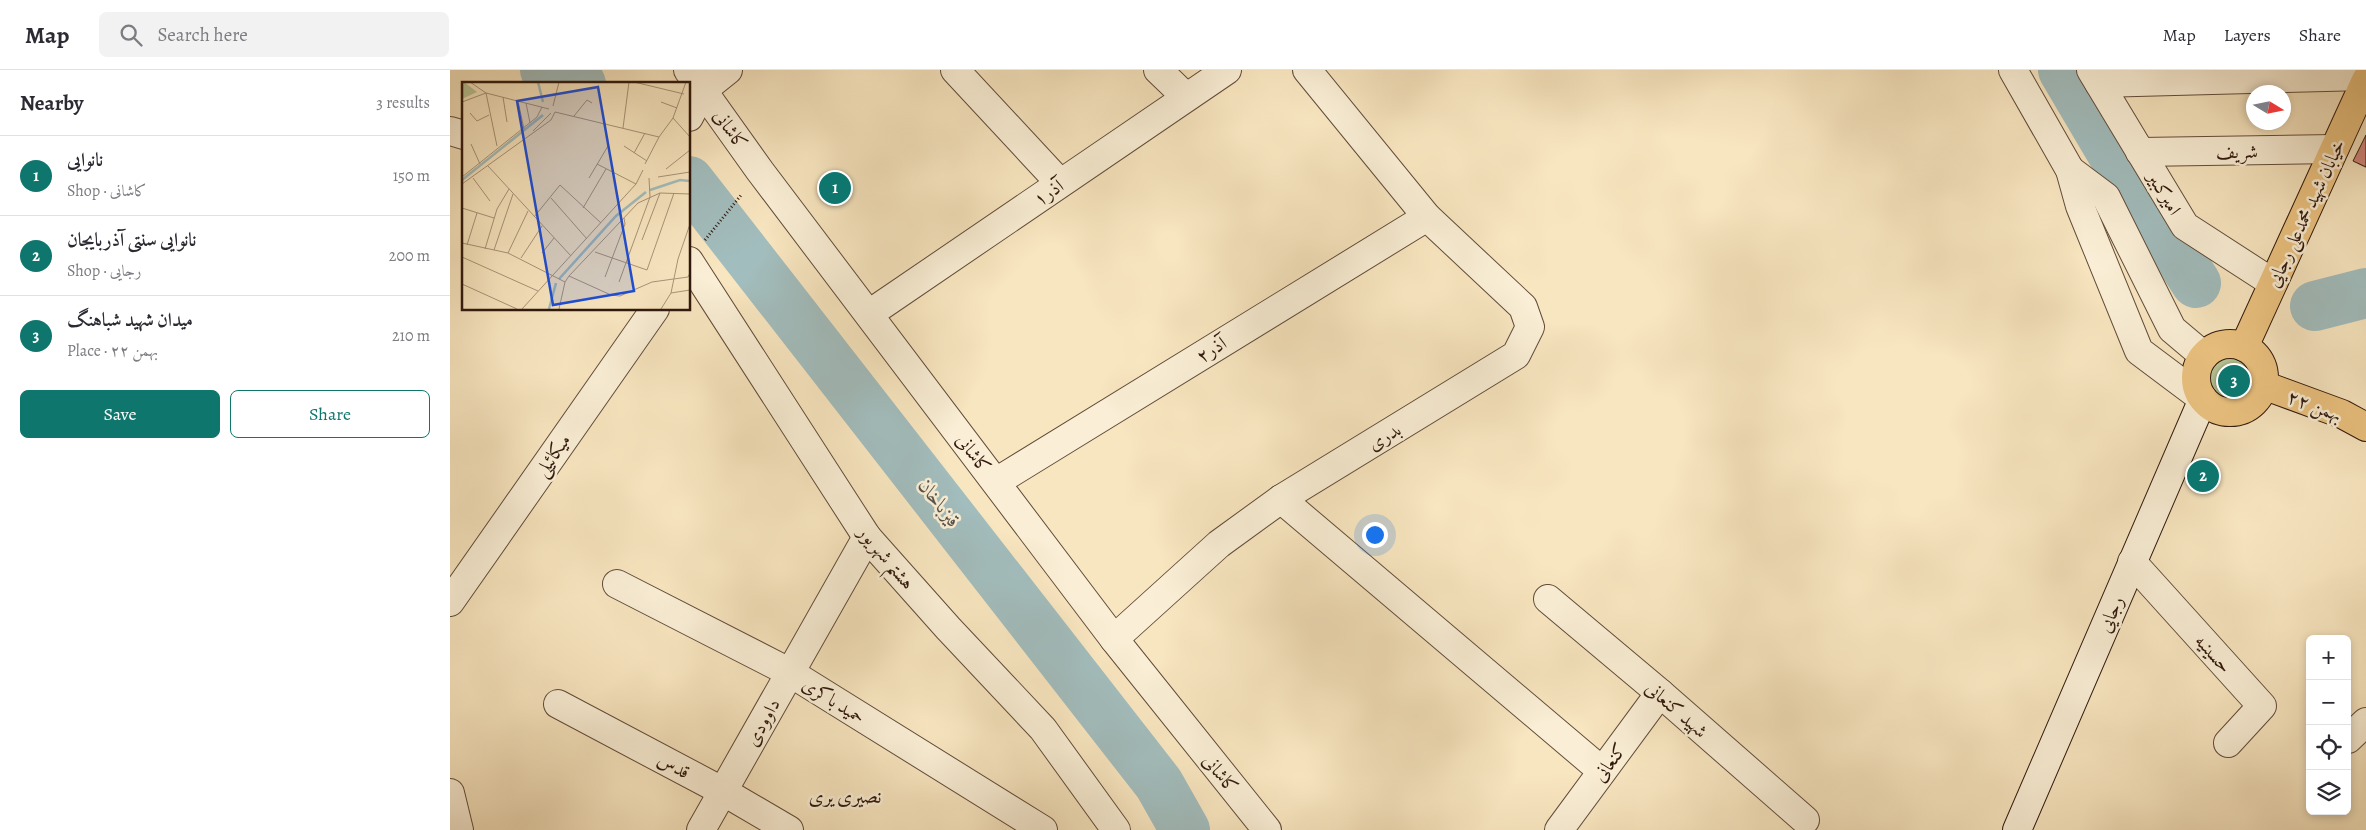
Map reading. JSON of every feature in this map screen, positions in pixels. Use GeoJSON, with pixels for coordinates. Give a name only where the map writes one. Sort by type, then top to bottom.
{"type":"FeatureCollection","features":[{"type":"Feature","properties":{"kind":"main road","name":"خیابان شهید محمدعلی رجایی"},"geometry":{"type":"LineString","coordinates":[[2244,346],[2366,80]]}},
{"type":"Feature","properties":{"kind":"main road"},"geometry":{"type":"LineString","coordinates":[[2224,344],[2244,346],[2254,353],[2261,363],[2264,373],[2264,385],[2260,396],[2243,410],[2232,413],[2211,407],[2197,389],[2196,377],[2198,366],[2204,356],[2213,348],[2224,344]]}},
{"type":"Feature","properties":{"kind":"main road","name":"۲۲ بهمن"},"geometry":{"type":"LineString","coordinates":[[2264,385],[2342,414],[2366,427]]}},
{"type":"Feature","properties":{"kind":"street"},"geometry":{"type":"LineString","coordinates":[[690,112],[696,80],[728,70]]}},
{"type":"Feature","properties":{"kind":"street"},"geometry":{"type":"LineString","coordinates":[[955,70],[1060,183]]}},
{"type":"Feature","properties":{"kind":"street"},"geometry":{"type":"LineString","coordinates":[[1158,70],[1186,97]]}},
{"type":"Feature","properties":{"kind":"street","name":"آذر۱"},"geometry":{"type":"LineString","coordinates":[[868,314],[1227,70]]}},
{"type":"Feature","properties":{"kind":"street","name":"بدری"},"geometry":{"type":"LineString","coordinates":[[1114,640],[1219,544],[1281,499],[1516,356],[1530,327],[1523,307],[1426,217],[1307,70]]}},
{"type":"Feature","properties":{"kind":"street"},"geometry":{"type":"LineString","coordinates":[[2013,70],[2070,170],[2080,206],[2139,351],[2203,399]]}},
{"type":"Feature","properties":{"kind":"street"},"geometry":{"type":"LineString","coordinates":[[2095,76],[2366,76]]}},
{"type":"Feature","properties":{"kind":"street","name":"امیرکبیر"},"geometry":{"type":"LineString","coordinates":[[2095,76],[2185,226],[2274,283]]}},
{"type":"Feature","properties":{"kind":"street","name":"کاشانی"},"geometry":{"type":"LineString","coordinates":[[696,80],[760,171],[1114,640],[1267,830]]}},
{"type":"Feature","properties":{"kind":"street","name":"شریف"},"geometry":{"type":"LineString","coordinates":[[2140,152],[2334,149]]}},
{"type":"Feature","properties":{"kind":"street"},"geometry":{"type":"LineString","coordinates":[[2070,170],[2106,197],[2172,329],[2204,356]]}},
{"type":"Feature","properties":{"kind":"street","name":"آذر۲"},"geometry":{"type":"LineString","coordinates":[[996,482],[1426,217]]}},
{"type":"Feature","properties":{"kind":"street","name":"هشتم شهریور"},"geometry":{"type":"LineString","coordinates":[[695,253],[867,537],[948,628],[1043,729],[1116,830]]}},
{"type":"Feature","properties":{"kind":"street","name":"میکائیلی"},"geometry":{"type":"LineString","coordinates":[[450,602],[653,310]]}},
{"type":"Feature","properties":{"kind":"street","name":"رجایی"},"geometry":{"type":"LineString","coordinates":[[2018,830],[2203,399]]}},
{"type":"Feature","properties":{"kind":"street"},"geometry":{"type":"LineString","coordinates":[[1281,499],[1602,771]]}},
{"type":"Feature","properties":{"kind":"street","name":"داوودی"},"geometry":{"type":"LineString","coordinates":[[701,830],[867,537]]}},
{"type":"Feature","properties":{"kind":"street","name":"حسینیه"},"geometry":{"type":"LineString","coordinates":[[2132,562],[2262,706],[2228,743]]}},
{"type":"Feature","properties":{"kind":"street","name":"حمید باکری"},"geometry":{"type":"LineString","coordinates":[[617,584],[789,672],[1043,830]]}},
{"type":"Feature","properties":{"kind":"street","name":"شهید کنعانی"},"geometry":{"type":"LineString","coordinates":[[1548,599],[1660,693],[1805,820]]}},
{"type":"Feature","properties":{"kind":"street","name":"کنعانی"},"geometry":{"type":"LineString","coordinates":[[1559,830],[1660,693]]}},
{"type":"Feature","properties":{"kind":"street","name":"قدس"},"geometry":{"type":"LineString","coordinates":[[558,704],[724,792],[789,830]]}},
{"type":"Feature","properties":{"kind":"street"},"geometry":{"type":"LineString","coordinates":[[450,793],[459,830]]}},
{"type":"Feature","properties":{"kind":"path"},"geometry":{"type":"LineString","coordinates":[[695,253],[760,171]]}},
{"type":"Feature","properties":{"kind":"green space"},"geometry":{"type":"Polygon","coordinates":[[[2230,350],[2246,355],[2254,363],[2259,379],[2254,395],[2246,403],[2230,408],[2214,403],[2206,395],[2201,379],[2206,363],[2214,355],[2230,350]]]}},
{"type":"Feature","properties":{"kind":"building"},"geometry":{"type":"Polygon","coordinates":[[[2366,135],[2366,167],[2353,161],[2366,135]]]}},
{"type":"Feature","properties":{"kind":"waterway"},"geometry":{"type":"LineString","coordinates":[[545,70],[576,82]]}},
{"type":"Feature","properties":{"kind":"waterway"},"geometry":{"type":"LineString","coordinates":[[2063,70],[2112,153],[2196,283]]}},
{"type":"Feature","properties":{"kind":"waterway","name":"قیزباخان"},"geometry":{"type":"LineString","coordinates":[[690,182],[1159,784],[1185,830]]}},
{"type":"Feature","properties":{"kind":"waterway"},"geometry":{"type":"LineString","coordinates":[[2315,306],[2366,293]]}},
{"type":"Feature","properties":{"kind":"place","name":"نانوایی"},"geometry":{"type":"Point","coordinates":[835,188]}},
{"type":"Feature","properties":{"kind":"place","name":"میدان شهید شباهنگ"},"geometry":{"type":"Point","coordinates":[2234,381]}},
{"type":"Feature","properties":{"kind":"place","name":"نانوایی سنتی آذربایجان"},"geometry":{"type":"Point","coordinates":[2203,476]}},
{"type":"Feature","properties":{"kind":"district","name":"نصیری یری"},"geometry":{"type":"Point","coordinates":[845,796]}}]}
